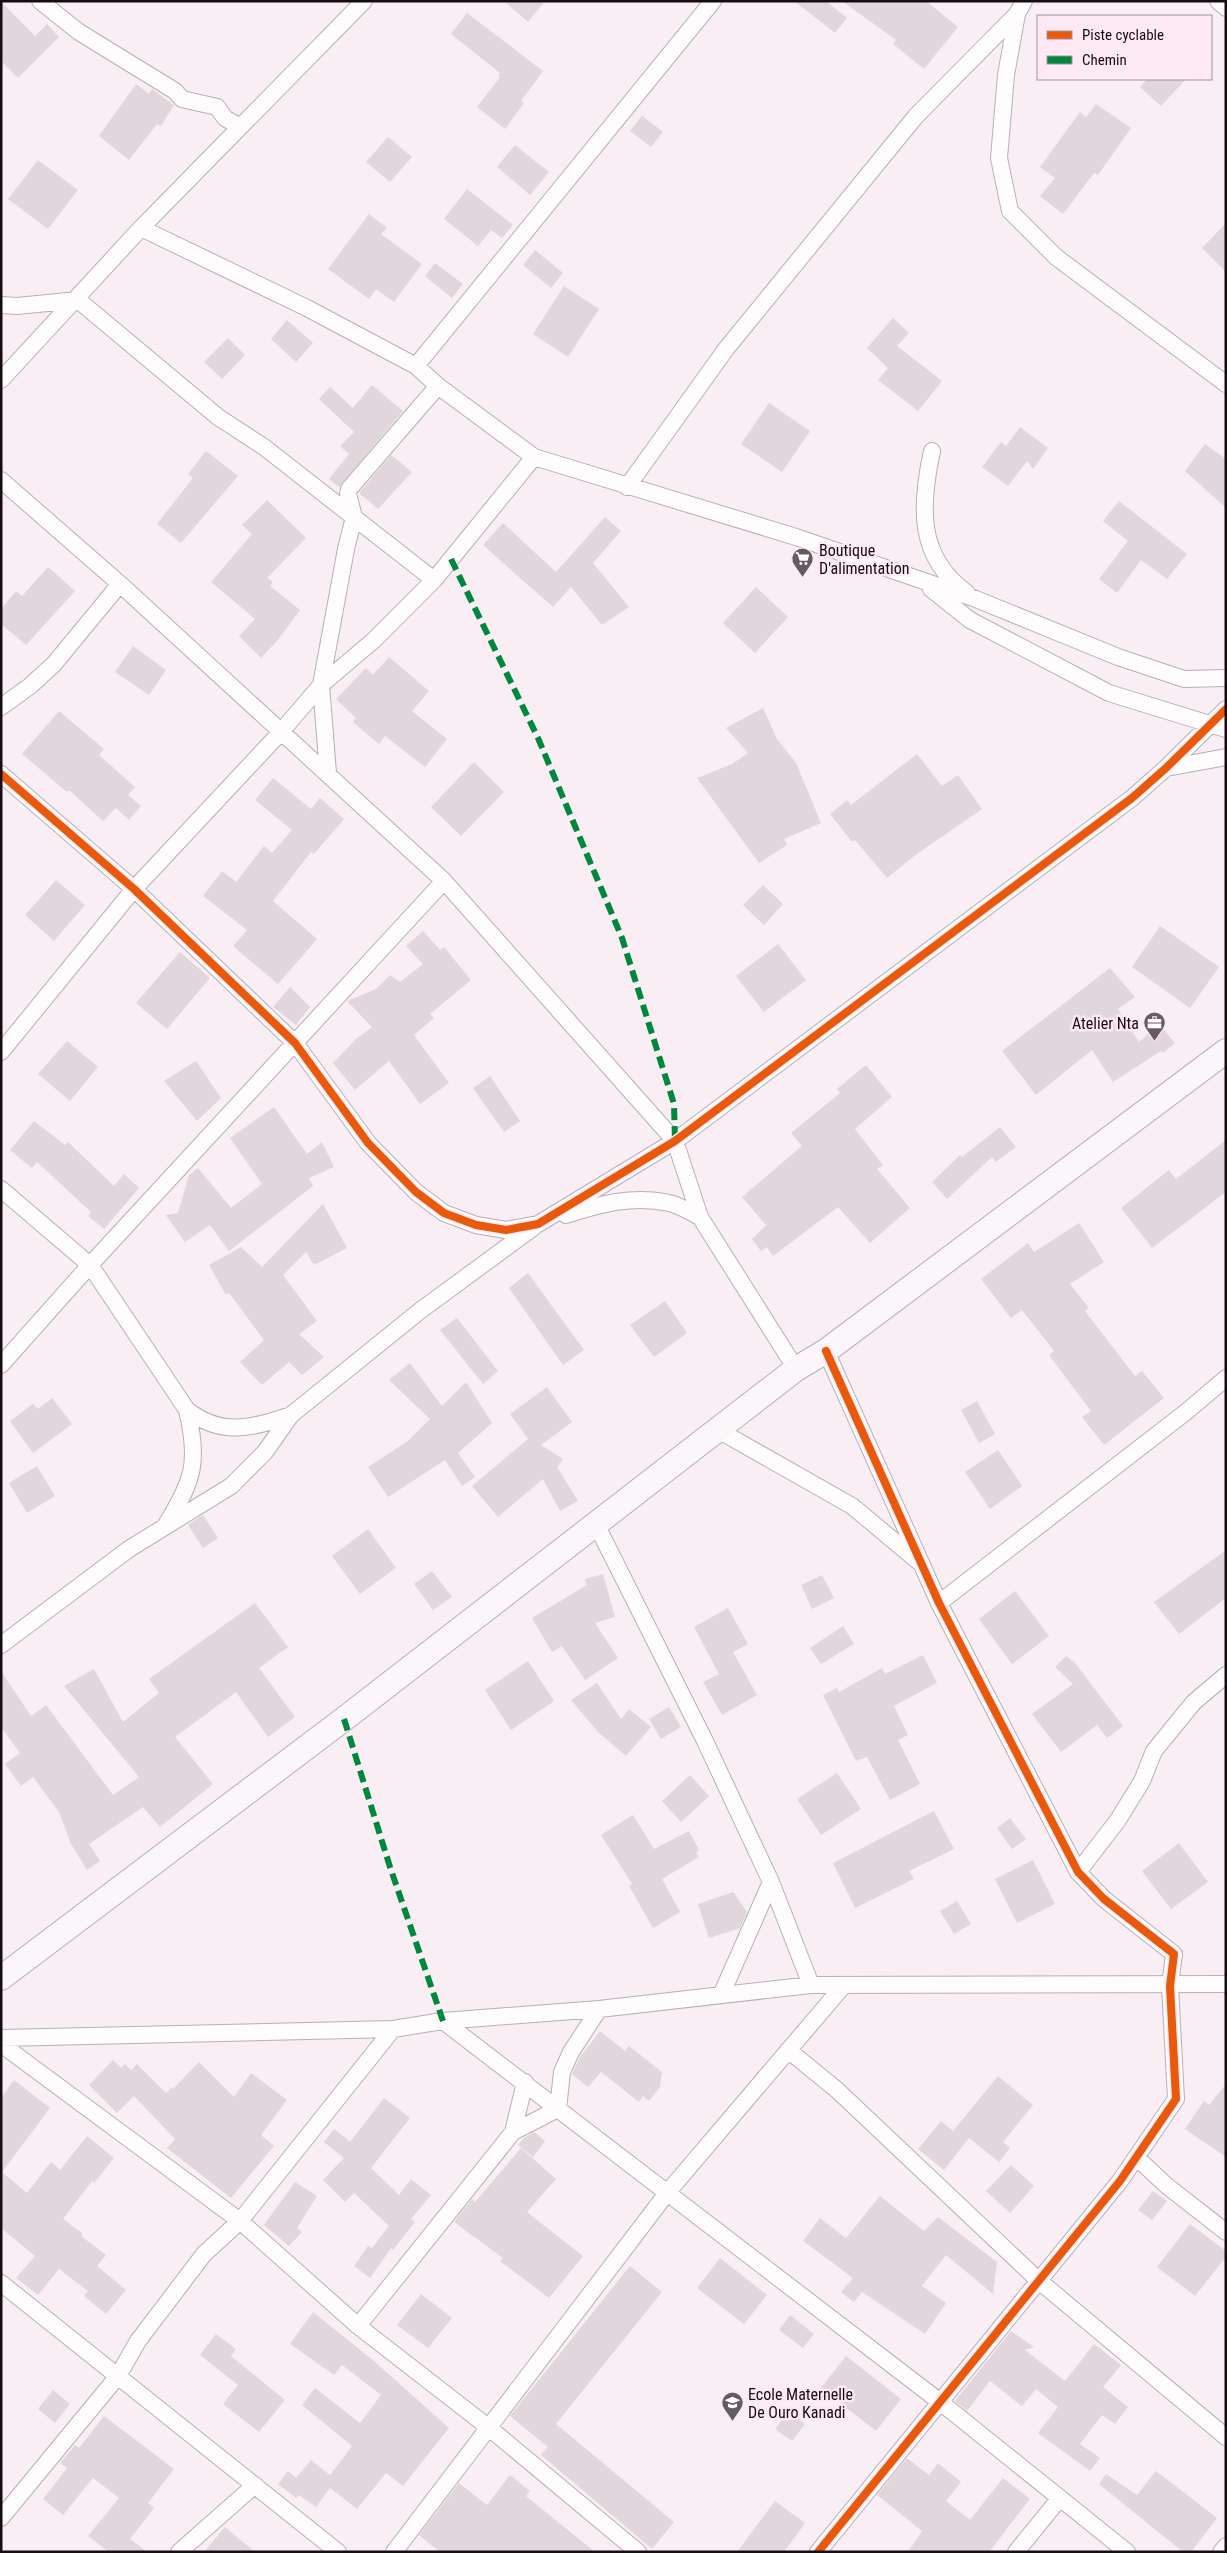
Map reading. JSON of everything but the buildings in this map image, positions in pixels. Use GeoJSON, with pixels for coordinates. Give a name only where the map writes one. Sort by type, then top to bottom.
{"type":"FeatureCollection","features":[{"type":"Feature","properties":{"kind":"main road"},"geometry":{"type":"LineString","coordinates":[[1,1978],[336,1725],[796,1369],[826,1351],[1226,1052]]}},
{"type":"Feature","properties":{"kind":"street"},"geometry":{"type":"LineString","coordinates":[[40,1],[79,32],[174,91],[182,99],[217,107],[225,118],[240,127]]}},
{"type":"Feature","properties":{"kind":"street"},"geometry":{"type":"LineString","coordinates":[[1,380],[78,300],[141,228],[364,1]]}},
{"type":"Feature","properties":{"kind":"street"},"geometry":{"type":"LineString","coordinates":[[416,366],[713,1]]}},
{"type":"Feature","properties":{"kind":"street"},"geometry":{"type":"LineString","coordinates":[[1218,1],[1226,8]]}},
{"type":"Feature","properties":{"kind":"street"},"geometry":{"type":"LineString","coordinates":[[1021,7],[1006,75],[999,158],[1010,211],[1056,256],[1226,384]]}},
{"type":"Feature","properties":{"kind":"street"},"geometry":{"type":"LineString","coordinates":[[628,487],[726,349],[916,116],[1021,7]]}},
{"type":"Feature","properties":{"kind":"street"},"geometry":{"type":"LineString","coordinates":[[141,228],[307,308],[416,366],[438,386],[534,457],[796,537],[921,582],[976,599],[1118,657],[1184,679],[1226,678]]}},
{"type":"Feature","properties":{"kind":"street"},"geometry":{"type":"LineString","coordinates":[[1,305],[78,300],[218,417],[264,448],[434,580]]}},
{"type":"Feature","properties":{"kind":"street"},"geometry":{"type":"LineString","coordinates":[[328,773],[321,685],[346,549],[354,517],[348,494],[349,488],[438,386]]}},
{"type":"Feature","properties":{"kind":"street"},"geometry":{"type":"LineString","coordinates":[[932,451],[923,507],[928,537],[940,569],[976,599]]}},
{"type":"Feature","properties":{"kind":"street"},"geometry":{"type":"LineString","coordinates":[[1,1052],[134,889],[280,733],[321,685],[374,640],[434,580],[534,457]]}},
{"type":"Feature","properties":{"kind":"street"},"geometry":{"type":"LineString","coordinates":[[1,480],[120,584],[280,733],[328,773],[444,882],[676,1141],[700,1217],[796,1369]]}},
{"type":"Feature","properties":{"kind":"street"},"geometry":{"type":"LineString","coordinates":[[921,582],[970,620],[1109,693],[1168,713],[1219,726]]}},
{"type":"Feature","properties":{"kind":"street"},"geometry":{"type":"LineString","coordinates":[[1,707],[30,686],[54,664],[120,584]]}},
{"type":"Feature","properties":{"kind":"street"},"geometry":{"type":"LineString","coordinates":[[1,1645],[128,1549],[231,1486],[265,1452],[291,1415],[422,1310],[538,1224],[676,1141],[1132,798],[1219,726],[1226,709]]}},
{"type":"Feature","properties":{"kind":"street"},"geometry":{"type":"LineString","coordinates":[[1166,768],[1226,757]]}},
{"type":"Feature","properties":{"kind":"street"},"geometry":{"type":"LineString","coordinates":[[1,774],[134,889],[295,1043],[368,1143],[416,1192],[444,1213],[476,1225],[506,1230],[538,1224],[600,1203],[637,1199],[670,1203],[700,1217]]}},
{"type":"Feature","properties":{"kind":"street"},"geometry":{"type":"LineString","coordinates":[[1,1366],[90,1265],[444,882]]}},
{"type":"Feature","properties":{"kind":"street"},"geometry":{"type":"LineString","coordinates":[[1,1189],[90,1265],[187,1410],[194,1438],[194,1469],[183,1497],[164,1527]]}},
{"type":"Feature","properties":{"kind":"street"},"geometry":{"type":"LineString","coordinates":[[818,2552],[1137,2158],[1176,2099],[1170,1986],[1174,1954],[1104,1899],[1078,1872],[938,1603],[826,1351]]}},
{"type":"Feature","properties":{"kind":"street"},"geometry":{"type":"LineString","coordinates":[[938,1603],[1186,1412],[1226,1378]]}},
{"type":"Feature","properties":{"kind":"street"},"geometry":{"type":"LineString","coordinates":[[187,1410],[215,1426],[238,1429],[264,1424],[291,1415]]}},
{"type":"Feature","properties":{"kind":"street"},"geometry":{"type":"LineString","coordinates":[[718,1430],[852,1506],[921,1563]]}},
{"type":"Feature","properties":{"kind":"street"},"geometry":{"type":"LineString","coordinates":[[596,1524],[705,1741],[771,1882],[811,1985]]}},
{"type":"Feature","properties":{"kind":"street"},"geometry":{"type":"LineString","coordinates":[[1078,1872],[1118,1820],[1142,1781],[1154,1751],[1194,1702],[1226,1675]]}},
{"type":"Feature","properties":{"kind":"street"},"geometry":{"type":"LineString","coordinates":[[722,1993],[771,1882]]}},
{"type":"Feature","properties":{"kind":"street"},"geometry":{"type":"LineString","coordinates":[[1,2038],[392,2029],[443,2021],[600,2009],[722,1993],[811,1985],[1170,1986],[1224,1982]]}},
{"type":"Feature","properties":{"kind":"street"},"geometry":{"type":"LineString","coordinates":[[394,2552],[667,2193],[844,1985]]}},
{"type":"Feature","properties":{"kind":"street"},"geometry":{"type":"LineString","coordinates":[[558,2109],[562,2072],[571,2052],[600,2009]]}},
{"type":"Feature","properties":{"kind":"street"},"geometry":{"type":"LineString","coordinates":[[443,2021],[939,2401],[1127,2552]]}},
{"type":"Feature","properties":{"kind":"street"},"geometry":{"type":"LineString","coordinates":[[1,2518],[118,2376],[138,2341],[204,2254],[240,2220],[392,2029]]}},
{"type":"Feature","properties":{"kind":"street"},"geometry":{"type":"LineString","coordinates":[[1,2044],[240,2220],[358,2326],[488,2427],[638,2552]]}},
{"type":"Feature","properties":{"kind":"street"},"geometry":{"type":"LineString","coordinates":[[788,2050],[837,2090],[1038,2280],[1226,2437]]}},
{"type":"Feature","properties":{"kind":"street"},"geometry":{"type":"LineString","coordinates":[[513,2132],[525,2082]]}},
{"type":"Feature","properties":{"kind":"street"},"geometry":{"type":"LineString","coordinates":[[358,2326],[513,2132],[558,2109]]}},
{"type":"Feature","properties":{"kind":"street"},"geometry":{"type":"LineString","coordinates":[[1137,2158],[1168,2186],[1226,2232]]}},
{"type":"Feature","properties":{"kind":"street"},"geometry":{"type":"LineString","coordinates":[[1,2283],[338,2552]]}},
{"type":"Feature","properties":{"kind":"street"},"geometry":{"type":"LineString","coordinates":[[179,2552],[254,2485]]}},
{"type":"Feature","properties":{"kind":"street"},"geometry":{"type":"LineString","coordinates":[[1016,2552],[1060,2498]]}},
{"type":"Feature","properties":{"kind":"street"},"geometry":{"type":"LineString","coordinates":[[1221,2552],[1226,2546]]}},
{"type":"Feature","properties":{"kind":"marked path"},"geometry":{"type":"LineString","coordinates":[[451,559],[538,738],[622,938],[674,1104],[675,1141]]}},
{"type":"Feature","properties":{"kind":"marked path"},"geometry":{"type":"LineString","coordinates":[[344,1719],[390,1867],[443,2021]]}},
{"type":"Feature","properties":{"kind":"cycle path"},"geometry":{"type":"LineString","coordinates":[[1,774],[134,889],[295,1043],[368,1143],[416,1192],[444,1213],[476,1225],[506,1230],[538,1224],[675,1141],[1132,798],[1166,768],[1226,709]]}},
{"type":"Feature","properties":{"kind":"cycle path"},"geometry":{"type":"LineString","coordinates":[[818,2552],[1120,2181],[1176,2099],[1170,1986],[1174,1954],[1104,1899],[1078,1872],[939,1603],[826,1351]]}},
{"type":"Feature","properties":{"kind":"place","name":"Boutique D'alimentation"},"geometry":{"type":"Point","coordinates":[803,578]}},
{"type":"Feature","properties":{"kind":"place","name":"Atelier Nta"},"geometry":{"type":"Point","coordinates":[1155,1042]}},
{"type":"Feature","properties":{"kind":"place","name":"Ecole Maternelle De Ouro Kanadi"},"geometry":{"type":"Point","coordinates":[732,2422]}}]}
